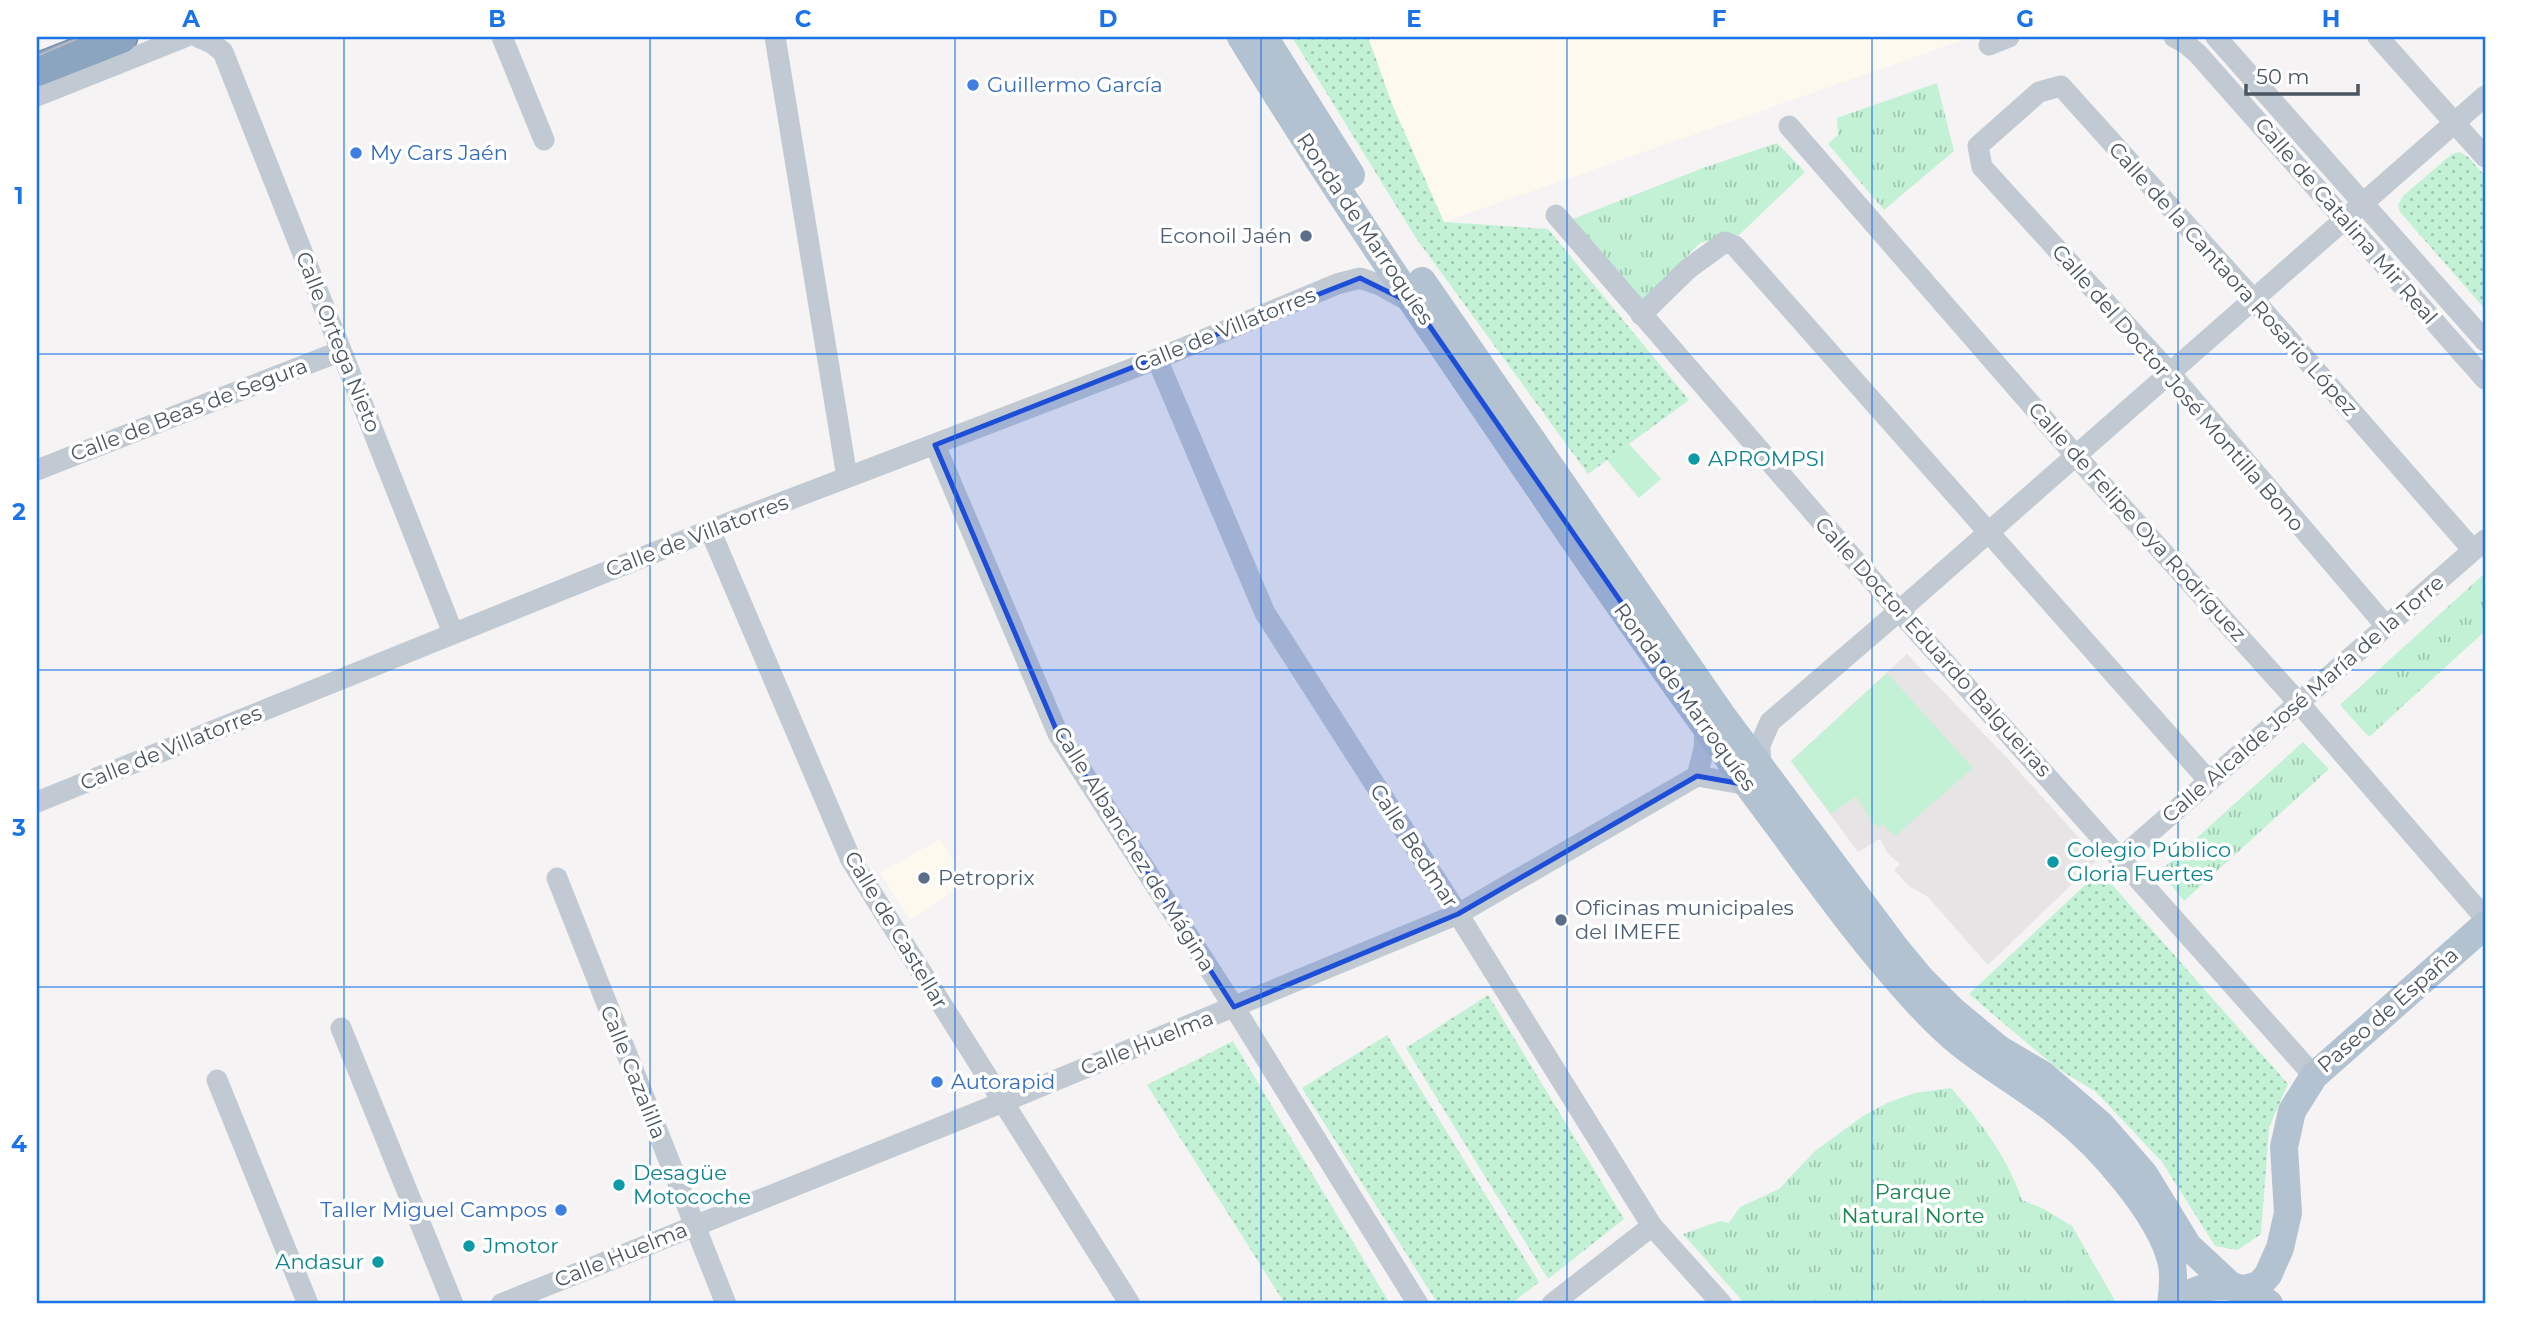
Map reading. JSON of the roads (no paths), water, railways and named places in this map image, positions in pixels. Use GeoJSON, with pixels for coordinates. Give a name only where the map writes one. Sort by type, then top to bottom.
{"type":"FeatureCollection","features":[{"type":"Feature","properties":{"kind":"highway"},"geometry":{"type":"LineString","coordinates":[[37,70],[121,37]]}},
{"type":"Feature","properties":{"kind":"main road","name":"Ronda de Marroquíes"},"geometry":{"type":"LineString","coordinates":[[1241,37],[1289,116],[1368,235],[1609,590],[1713,720]]}},
{"type":"Feature","properties":{"kind":"main road","name":"Ronda de Marroquíes"},"geometry":{"type":"LineString","coordinates":[[1264,37],[1347,169],[1852,925],[1924,1010],[1978,1057],[2061,1115],[2111,1164],[2146,1211],[2164,1241],[2173,1272],[2173,1304]]}},
{"type":"Feature","properties":{"kind":"main road","name":"Ronda de Marroquíes"},"geometry":{"type":"LineString","coordinates":[[1754,777],[1922,979],[1952,1010],[1999,1049],[2043,1075],[2100,1124],[2144,1174],[2188,1246],[2237,1288],[2269,1304]]}},
{"type":"Feature","properties":{"kind":"main road","name":"Paseo de España"},"geometry":{"type":"LineString","coordinates":[[2237,1288],[2259,1285],[2268,1275],[2280,1248],[2288,1213],[2284,1147],[2292,1111],[2314,1076],[2485,925]]}},
{"type":"Feature","properties":{"kind":"main road"},"geometry":{"type":"LineString","coordinates":[[2173,1304],[2203,1288],[2237,1288]]}},
{"type":"Feature","properties":{"kind":"street"},"geometry":{"type":"LineString","coordinates":[[37,96],[185,37]]}},
{"type":"Feature","properties":{"kind":"street","name":"Calle Ortega Nieto"},"geometry":{"type":"LineString","coordinates":[[198,37],[212,43],[225,44],[341,351],[453,633]]}},
{"type":"Feature","properties":{"kind":"street"},"geometry":{"type":"LineString","coordinates":[[502,37],[544,140]]}},
{"type":"Feature","properties":{"kind":"street"},"geometry":{"type":"LineString","coordinates":[[775,37],[847,477]]}},
{"type":"Feature","properties":{"kind":"street","name":"Calle de Catalina Mir Real"},"geometry":{"type":"LineString","coordinates":[[2174,37],[2198,54],[2485,379]]}},
{"type":"Feature","properties":{"kind":"street","name":"Calle de Catalina Mir Real"},"geometry":{"type":"LineString","coordinates":[[2216,37],[2485,341]]}},
{"type":"Feature","properties":{"kind":"street"},"geometry":{"type":"LineString","coordinates":[[2378,37],[2485,157]]}},
{"type":"Feature","properties":{"kind":"street","name":"Calle de la Cantaora Rosario López"},"geometry":{"type":"LineString","coordinates":[[1978,146],[2039,92],[2061,86],[2479,545]]}},
{"type":"Feature","properties":{"kind":"street"},"geometry":{"type":"LineString","coordinates":[[1770,722],[1749,725],[1713,720],[1697,776],[1754,777],[1760,745],[1770,722],[2485,96]]}},
{"type":"Feature","properties":{"kind":"street","name":"Calle de Felipe Oya Rodríguez"},"geometry":{"type":"LineString","coordinates":[[1789,126],[2076,456],[2299,703],[2485,918]]}},
{"type":"Feature","properties":{"kind":"street","name":"Calle del Doctor José Montilla Bono"},"geometry":{"type":"LineString","coordinates":[[1978,146],[1982,167],[2169,373],[2386,626]]}},
{"type":"Feature","properties":{"kind":"street","name":"Calle Doctor Eduardo Balgueiras"},"geometry":{"type":"LineString","coordinates":[[1556,215],[1899,611],[2314,1076]]}},
{"type":"Feature","properties":{"kind":"street"},"geometry":{"type":"LineString","coordinates":[[1368,235],[1372,256],[1360,278],[1380,285],[1415,305]]}},
{"type":"Feature","properties":{"kind":"street"},"geometry":{"type":"LineString","coordinates":[[1641,315],[1688,269],[1725,242],[1735,246],[2209,781]]}},
{"type":"Feature","properties":{"kind":"street","name":"Calle de Villatorres"},"geometry":{"type":"LineString","coordinates":[[37,802],[710,530],[1157,359],[1337,284],[1360,278]]}},
{"type":"Feature","properties":{"kind":"street","name":"Calle de Beas de Segura"},"geometry":{"type":"LineString","coordinates":[[37,470],[341,351]]}},
{"type":"Feature","properties":{"kind":"street","name":"Calle Bedmar"},"geometry":{"type":"LineString","coordinates":[[1157,359],[1265,613],[1458,914],[1652,1226],[1722,1304]]}},
{"type":"Feature","properties":{"kind":"street","name":"Calle Albanchez de Mágina"},"geometry":{"type":"LineString","coordinates":[[935,445],[1058,734],[1234,1007],[1418,1304]]}},
{"type":"Feature","properties":{"kind":"street","name":"Calle de Castellar"},"geometry":{"type":"LineString","coordinates":[[710,530],[851,860],[1130,1304]]}},
{"type":"Feature","properties":{"kind":"street","name":"Calle Alcalde José María de la Torre"},"geometry":{"type":"LineString","coordinates":[[2121,858],[2479,545]]}},
{"type":"Feature","properties":{"kind":"street","name":"Calle Huelma"},"geometry":{"type":"LineString","coordinates":[[501,1304],[1003,1102],[1458,914],[1697,776]]}},
{"type":"Feature","properties":{"kind":"street","name":"Calle Cazalilla"},"geometry":{"type":"LineString","coordinates":[[557,878],[726,1304]]}},
{"type":"Feature","properties":{"kind":"street"},"geometry":{"type":"LineString","coordinates":[[341,1028],[453,1304]]}},
{"type":"Feature","properties":{"kind":"street"},"geometry":{"type":"LineString","coordinates":[[217,1080],[308,1304]]}},
{"type":"Feature","properties":{"kind":"street"},"geometry":{"type":"LineString","coordinates":[[1555,1303],[1652,1226]]}},
{"type":"Feature","properties":{"kind":"tram line"},"geometry":{"type":"LineString","coordinates":[[37,56],[81,37]]}},
{"type":"Feature","properties":{"kind":"place","name":"Guillermo García"},"geometry":{"type":"Point","coordinates":[973,85]}},
{"type":"Feature","properties":{"kind":"place","name":"My Cars Jaén"},"geometry":{"type":"Point","coordinates":[356,153]}},
{"type":"Feature","properties":{"kind":"place","name":"Econoil Jaén"},"geometry":{"type":"Point","coordinates":[1306,236]}},
{"type":"Feature","properties":{"kind":"place","name":"APROMPSI"},"geometry":{"type":"Point","coordinates":[1694,459]}},
{"type":"Feature","properties":{"kind":"place","name":"Colegio Público Gloria Fuertes"},"geometry":{"type":"Point","coordinates":[2053,862]}},
{"type":"Feature","properties":{"kind":"place","name":"Petroprix"},"geometry":{"type":"Point","coordinates":[924,878]}},
{"type":"Feature","properties":{"kind":"place","name":"Oficinas municipales del IMEFE"},"geometry":{"type":"Point","coordinates":[1561,920]}},
{"type":"Feature","properties":{"kind":"place","name":"Autorapid"},"geometry":{"type":"Point","coordinates":[937,1082]}},
{"type":"Feature","properties":{"kind":"place","name":"Desagüe Motocoche"},"geometry":{"type":"Point","coordinates":[619,1185]}},
{"type":"Feature","properties":{"kind":"place","name":"Taller Miguel Campos"},"geometry":{"type":"Point","coordinates":[561,1210]}},
{"type":"Feature","properties":{"kind":"place","name":"Jmotor"},"geometry":{"type":"Point","coordinates":[469,1246]}},
{"type":"Feature","properties":{"kind":"place","name":"Andasur"},"geometry":{"type":"Point","coordinates":[378,1262]}},
{"type":"Feature","properties":{"kind":"park label","name":"Parque Natural Norte"},"geometry":{"type":"Point","coordinates":[1913,1204]}}]}
